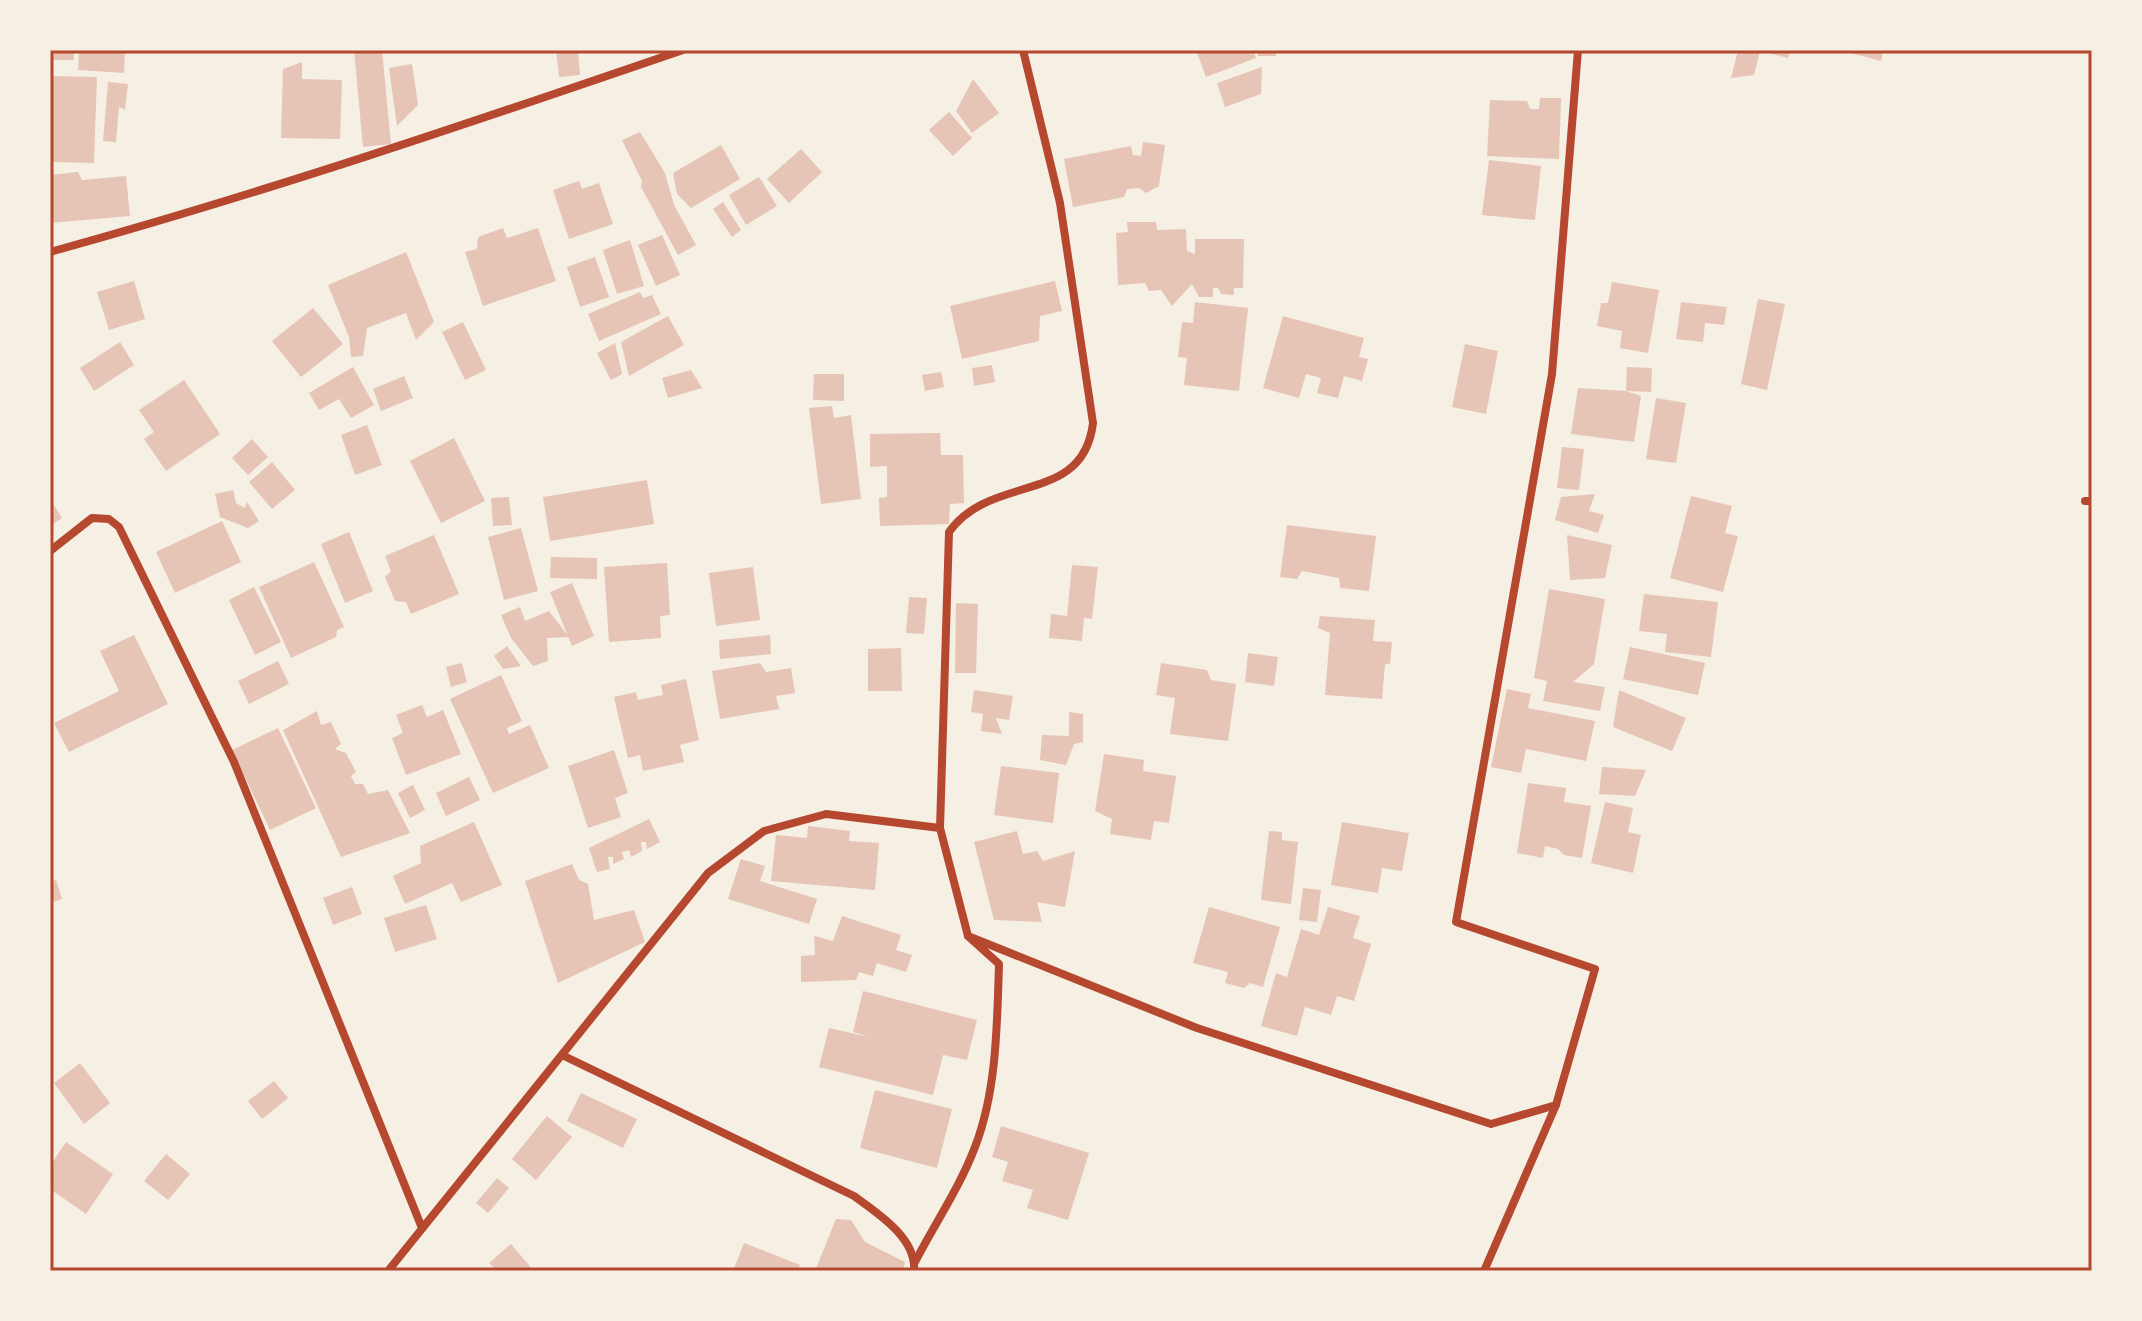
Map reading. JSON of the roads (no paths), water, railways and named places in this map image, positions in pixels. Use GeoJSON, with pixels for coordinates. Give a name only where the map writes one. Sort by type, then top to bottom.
{"type":"FeatureCollection","features":[{"type":"Feature","properties":{"kind":"street"},"geometry":{"type":"LineString","coordinates":[[50,252],[195,212],[404,146],[683,50]]}},
{"type":"Feature","properties":{"kind":"street"},"geometry":{"type":"LineString","coordinates":[[914,1266],[975,1147],[990,1091],[999,964],[968,936],[940,828],[949,532],[960,517],[979,503],[1073,469],[1090,441],[1093,423],[1060,203],[1023,50]]}},
{"type":"Feature","properties":{"kind":"street"},"geometry":{"type":"LineString","coordinates":[[1484,1271],[1556,1105],[1595,969],[1456,922],[1552,374],[1578,50]]}},
{"type":"Feature","properties":{"kind":"street"},"geometry":{"type":"LineString","coordinates":[[50,551],[92,518],[109,519],[119,527],[234,762],[422,1228]]}},
{"type":"Feature","properties":{"kind":"street"},"geometry":{"type":"LineString","coordinates":[[388,1271],[564,1056],[708,873],[764,831],[826,814],[879,818],[940,828]]}},
{"type":"Feature","properties":{"kind":"street"},"geometry":{"type":"LineString","coordinates":[[968,936],[1197,1028],[1491,1124],[1556,1105]]}},
{"type":"Feature","properties":{"kind":"street"},"geometry":{"type":"LineString","coordinates":[[564,1056],[854,1196],[892,1224],[914,1266]]}}]}
